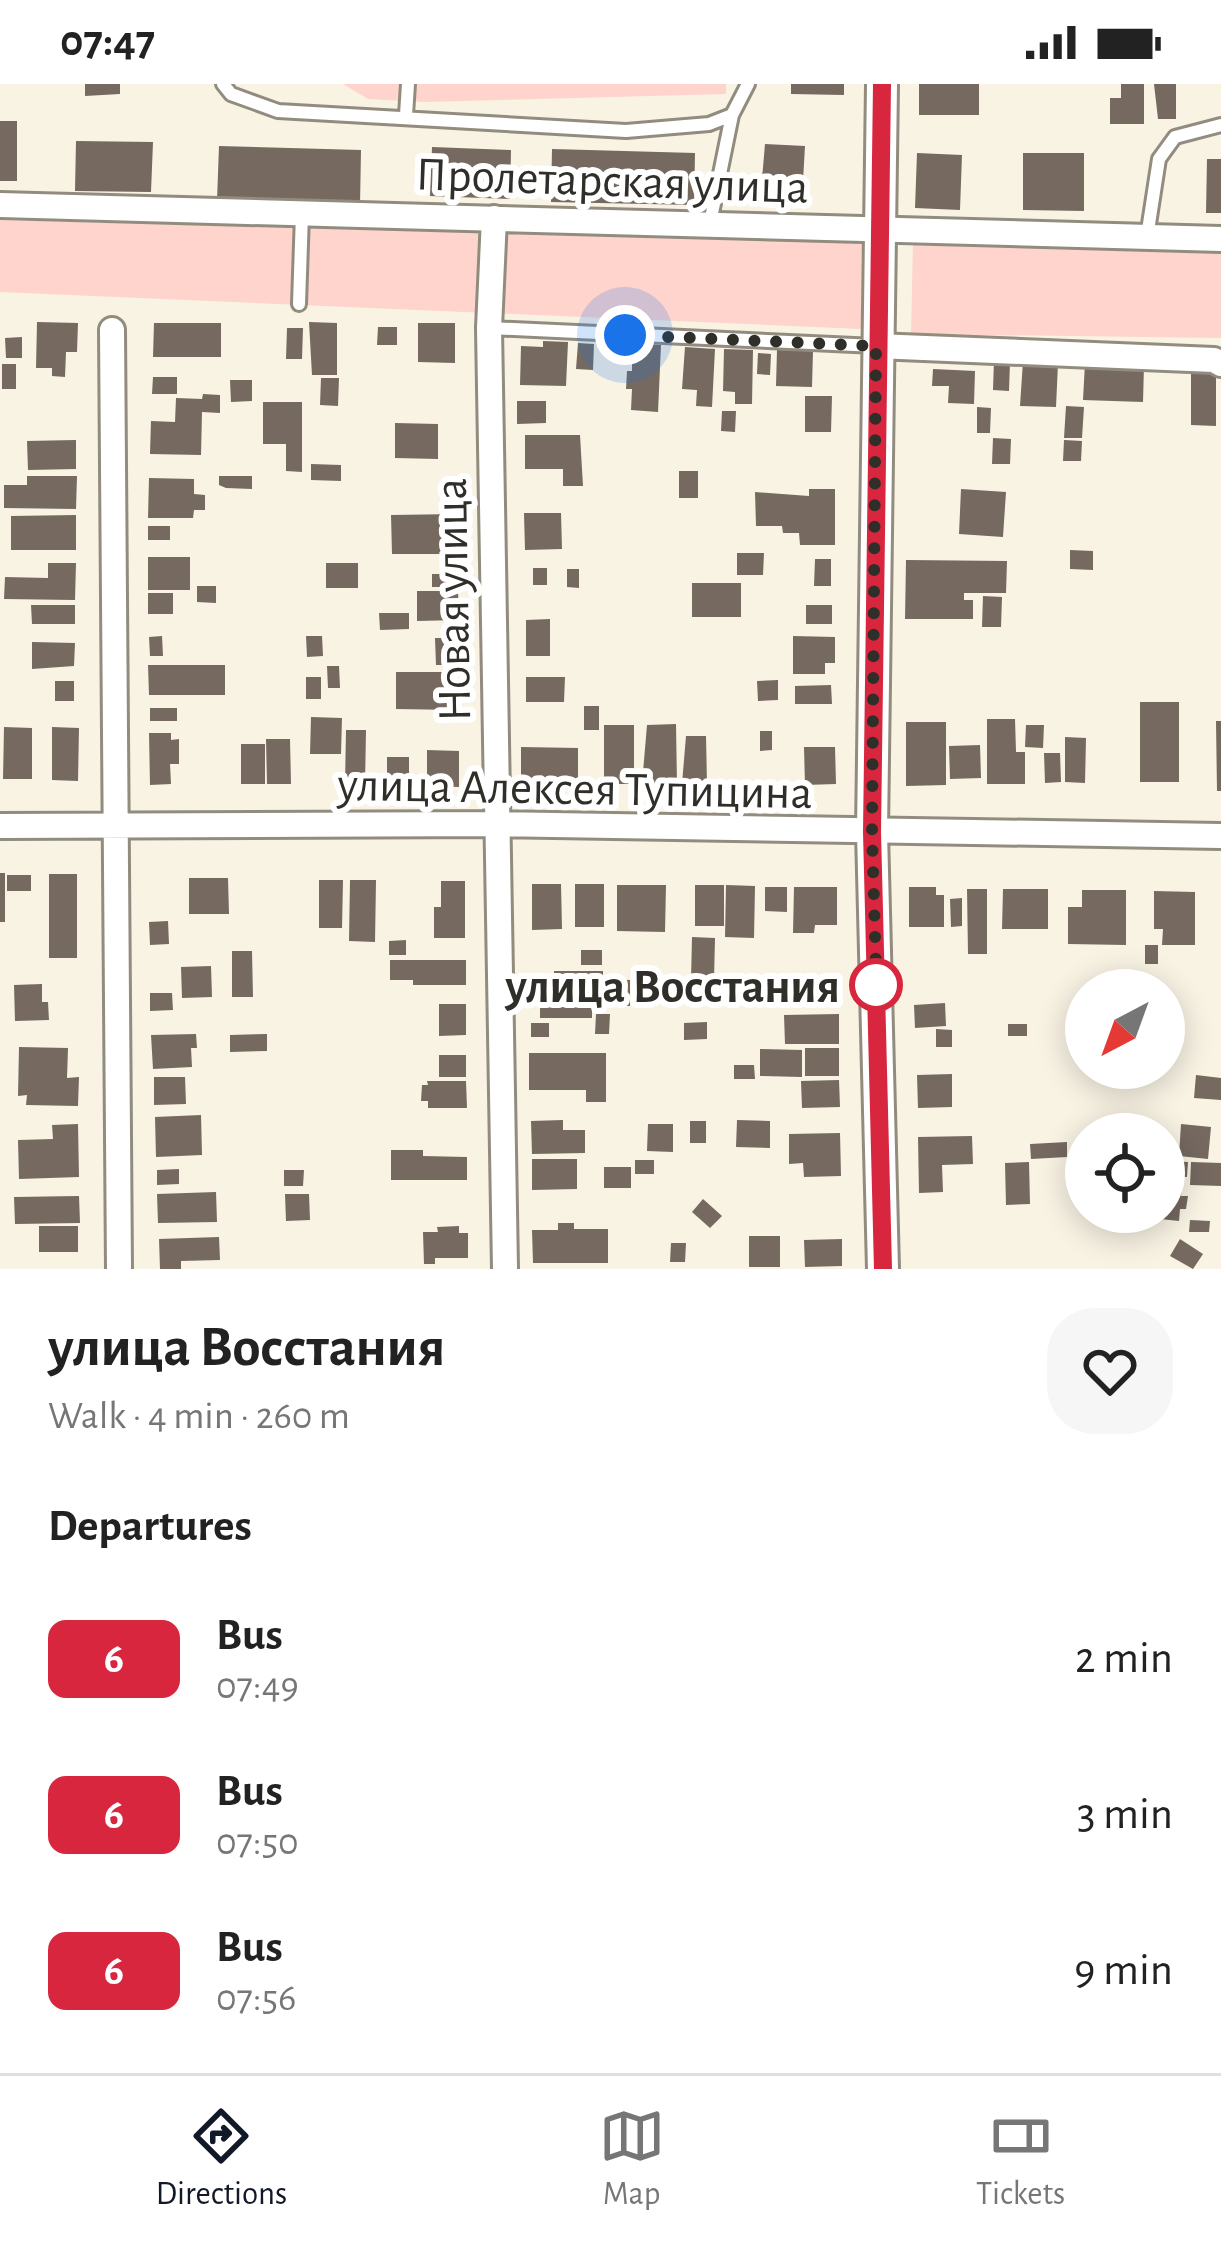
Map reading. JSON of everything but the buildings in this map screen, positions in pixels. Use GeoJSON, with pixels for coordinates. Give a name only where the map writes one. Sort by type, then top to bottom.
{"type":"FeatureCollection","features":[{"type":"Feature","properties":{"kind":"street"},"geometry":{"type":"LineString","coordinates":[[882,84],[872,832],[883,1269]]}},
{"type":"Feature","properties":{"kind":"street","name":"Пролетарская улица"},"geometry":{"type":"LineString","coordinates":[[0,205],[1221,239]]}},
{"type":"Feature","properties":{"kind":"street","name":"Новая улица"},"geometry":{"type":"LineString","coordinates":[[494,218],[489,328],[505,1269]]}},
{"type":"Feature","properties":{"kind":"street"},"geometry":{"type":"LineString","coordinates":[[112,330],[118,1269]]}},
{"type":"Feature","properties":{"kind":"street"},"geometry":{"type":"LineString","coordinates":[[876,346],[1214,359],[1221,364]]}},
{"type":"Feature","properties":{"kind":"street","name":"улица Алексея Тупицина"},"geometry":{"type":"LineString","coordinates":[[0,826],[496,824],[1221,836]]}},
{"type":"Feature","properties":{"kind":"lane"},"geometry":{"type":"LineString","coordinates":[[223,84],[231,94],[278,111],[626,131],[709,124],[732,115]]}},
{"type":"Feature","properties":{"kind":"lane"},"geometry":{"type":"LineString","coordinates":[[406,115],[408,84]]}},
{"type":"Feature","properties":{"kind":"lane"},"geometry":{"type":"LineString","coordinates":[[710,223],[732,115],[748,84]]}},
{"type":"Feature","properties":{"kind":"lane"},"geometry":{"type":"LineString","coordinates":[[1147,236],[1159,159],[1175,137],[1221,125]]}},
{"type":"Feature","properties":{"kind":"lane"},"geometry":{"type":"LineString","coordinates":[[299,304],[302,212]]}},
{"type":"Feature","properties":{"kind":"lane"},"geometry":{"type":"LineString","coordinates":[[489,328],[876,346]]}},
{"type":"Feature","properties":{"kind":"shaded area"},"geometry":{"type":"Polygon","coordinates":[[[343,84],[726,84],[726,94],[425,102],[368,99],[343,84]]]}},
{"type":"Feature","properties":{"kind":"shaded area"},"geometry":{"type":"Polygon","coordinates":[[[0,220],[862,242],[861,329],[0,292],[0,220]]]}},
{"type":"Feature","properties":{"kind":"shaded area"},"geometry":{"type":"Polygon","coordinates":[[[913,242],[1221,254],[1221,338],[911,334],[913,242]]]}},
{"type":"Feature","properties":{"kind":"bus line","name":"6"},"geometry":{"type":"LineString","coordinates":[[882,84],[872,832],[883,1269]]}},
{"type":"Feature","properties":{"kind":"place","name":"улица Восстания"},"geometry":{"type":"Point","coordinates":[876,985]}},
{"type":"Feature","properties":{"kind":"route"},"geometry":{"type":"LineString","coordinates":[[625,335],[876,346],[872,832],[877,1004],[876,985]]}}]}
